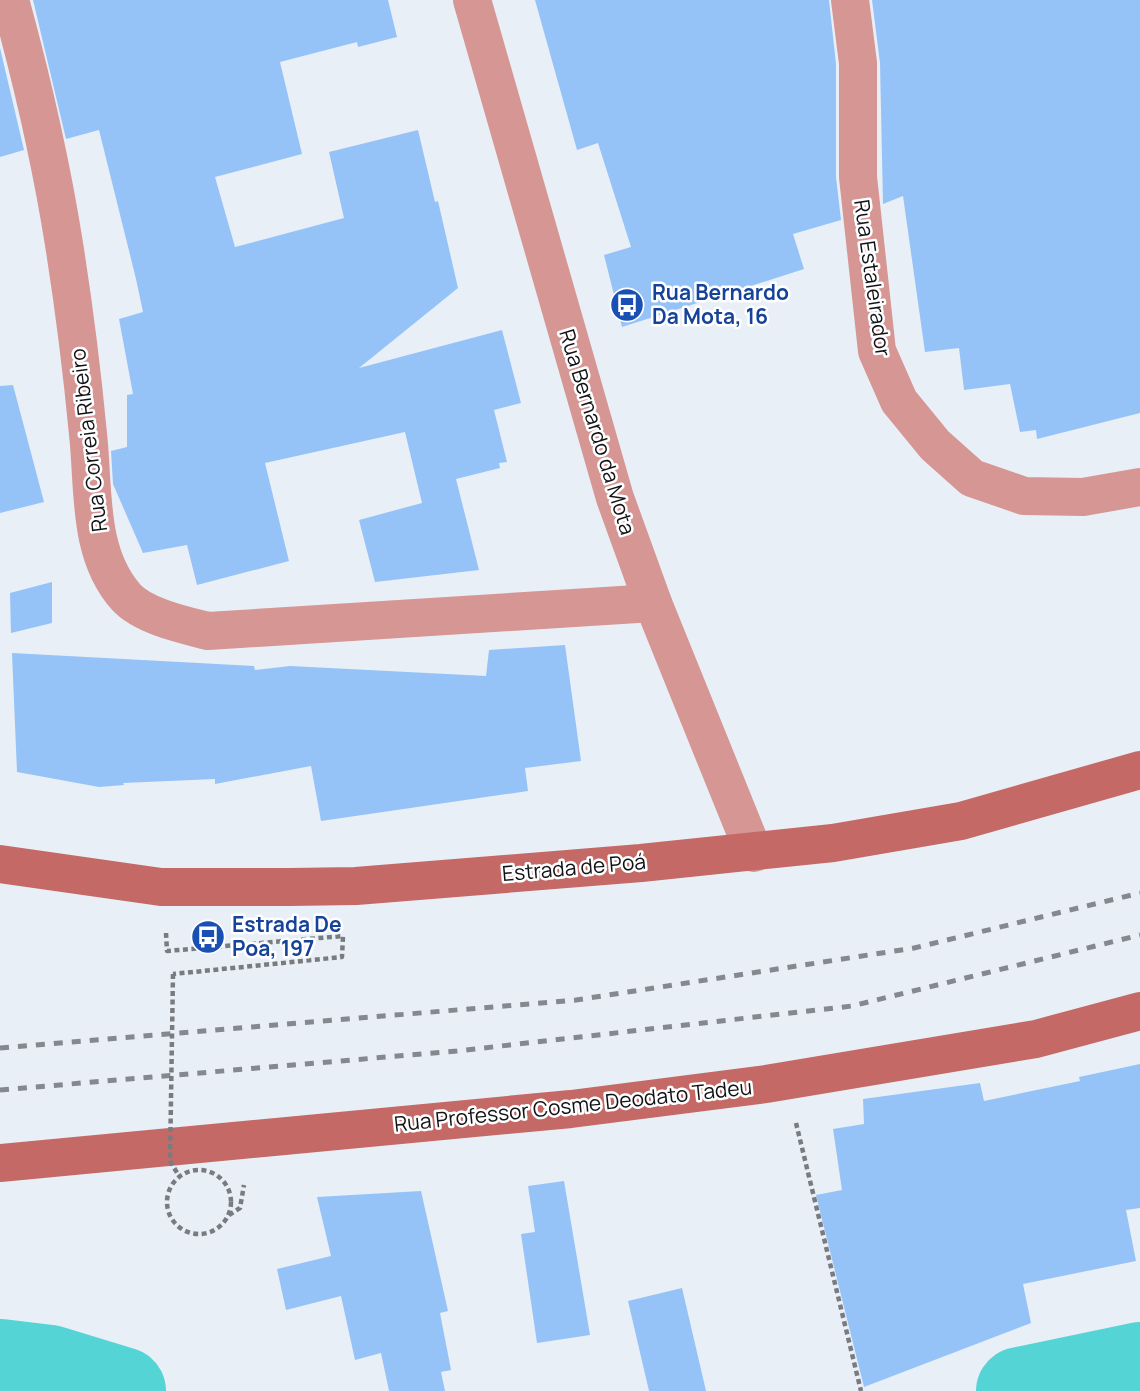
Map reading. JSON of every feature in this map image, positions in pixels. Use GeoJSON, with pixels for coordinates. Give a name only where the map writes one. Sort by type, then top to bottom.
{"type":"FeatureCollection","features":[{"type":"Feature","properties":{"kind":"main road","name":"Estrada de Poá"},"geometry":{"type":"LineString","coordinates":[[0,864],[161,887],[356,886],[754,853],[961,821],[1140,770]]}},
{"type":"Feature","properties":{"kind":"main road","name":"Rua Professor Cosme Deodato Tadeu"},"geometry":{"type":"LineString","coordinates":[[0,1164],[571,1109],[786,1081],[1036,1039],[1140,1012]]}},
{"type":"Feature","properties":{"kind":"street","name":"Rua Correia Ribeiro"},"geometry":{"type":"LineString","coordinates":[[10,0],[32,80],[64,244],[89,436],[93,512],[105,561],[126,598],[167,621],[208,631],[653,603]]}},
{"type":"Feature","properties":{"kind":"street","name":"Rua Bernardo da Mota"},"geometry":{"type":"LineString","coordinates":[[472,0],[615,498],[653,603],[754,853]]}},
{"type":"Feature","properties":{"kind":"street","name":"Rua Estaleirador"},"geometry":{"type":"LineString","coordinates":[[850,0],[858,63],[858,177],[877,351],[900,401],[935,445],[972,478],[985,483],[1024,496],[1083,497],[1140,486]]}},
{"type":"Feature","properties":{"kind":"path"},"geometry":{"type":"LineString","coordinates":[[161,887],[167,951],[343,936],[342,957],[173,974],[170,1161],[179,1176]]}},
{"type":"Feature","properties":{"kind":"path"},"geometry":{"type":"LineString","coordinates":[[786,1081],[861,1391]]}},
{"type":"Feature","properties":{"kind":"path"},"geometry":{"type":"LineString","coordinates":[[193,1170],[207,1170],[220,1177],[229,1188],[232,1202],[228,1216],[219,1228],[205,1233],[191,1233],[178,1227],[170,1215],[167,1200],[170,1187],[179,1176],[193,1170]]}},
{"type":"Feature","properties":{"kind":"building"},"geometry":{"type":"Polygon","coordinates":[[[33,0],[388,0],[397,37],[358,47],[357,42],[280,62],[302,154],[215,177],[235,247],[344,218],[329,152],[418,130],[458,288],[359,368],[502,330],[521,403],[494,410],[507,462],[499,463],[500,468],[456,479],[479,570],[375,582],[359,520],[422,503],[405,432],[265,463],[289,561],[197,585],[187,545],[143,553],[113,484],[111,451],[127,447],[127,395],[133,394],[119,319],[143,312],[99,130],[66,139],[33,0]]]}},
{"type":"Feature","properties":{"kind":"building"},"geometry":{"type":"Polygon","coordinates":[[[535,0],[829,0],[836,64],[836,177],[841,220],[793,234],[804,269],[622,327],[604,255],[631,247],[598,143],[577,150],[535,0]]]}},
{"type":"Feature","properties":{"kind":"building"},"geometry":{"type":"Polygon","coordinates":[[[872,0],[1140,0],[1140,413],[1037,439],[1036,430],[1020,432],[1010,384],[964,390],[959,348],[925,352],[903,196],[883,204],[880,63],[872,0]]]}},
{"type":"Feature","properties":{"kind":"building"},"geometry":{"type":"Polygon","coordinates":[[[0,48],[24,150],[0,157],[0,48]]]}},
{"type":"Feature","properties":{"kind":"building"},"geometry":{"type":"Polygon","coordinates":[[[13,385],[44,502],[0,513],[0,386],[13,385]]]}},
{"type":"Feature","properties":{"kind":"building"},"geometry":{"type":"Polygon","coordinates":[[[52,582],[52,623],[11,633],[10,593],[52,582]]]}},
{"type":"Feature","properties":{"kind":"building"},"geometry":{"type":"Polygon","coordinates":[[[565,645],[581,761],[525,768],[528,791],[321,821],[311,766],[215,784],[215,779],[123,783],[124,785],[99,787],[17,772],[12,653],[254,666],[255,670],[290,666],[486,676],[489,650],[565,645]]]}},
{"type":"Feature","properties":{"kind":"building"},"geometry":{"type":"Polygon","coordinates":[[[1140,1064],[1140,1208],[1126,1210],[1136,1261],[1023,1284],[1031,1323],[864,1387],[816,1195],[842,1190],[833,1129],[864,1124],[863,1099],[980,1083],[984,1101],[1080,1081],[1079,1077],[1140,1064]]]}},
{"type":"Feature","properties":{"kind":"building"},"geometry":{"type":"Polygon","coordinates":[[[564,1181],[590,1335],[537,1343],[521,1234],[535,1232],[528,1186],[564,1181]]]}},
{"type":"Feature","properties":{"kind":"building"},"geometry":{"type":"Polygon","coordinates":[[[421,1191],[448,1311],[440,1313],[451,1370],[441,1372],[445,1391],[389,1391],[381,1353],[355,1360],[341,1296],[286,1310],[277,1269],[331,1256],[317,1197],[421,1191]]]}},
{"type":"Feature","properties":{"kind":"building"},"geometry":{"type":"Polygon","coordinates":[[[682,1288],[706,1391],[649,1391],[628,1301],[682,1288]]]}},
{"type":"Feature","properties":{"kind":"waterway"},"geometry":{"type":"LineString","coordinates":[[0,1363],[50,1369],[122,1391]]}},
{"type":"Feature","properties":{"kind":"waterway"},"geometry":{"type":"LineString","coordinates":[[1020,1391],[1140,1366]]}},
{"type":"Feature","properties":{"kind":"railway"},"geometry":{"type":"LineString","coordinates":[[0,1048],[576,1000],[914,948],[1140,893]]}},
{"type":"Feature","properties":{"kind":"railway"},"geometry":{"type":"LineString","coordinates":[[0,1090],[457,1051],[852,1006],[1140,935]]}},
{"type":"Feature","properties":{"kind":"place","name":"Rua Bernardo Da Mota, 16"},"geometry":{"type":"Point","coordinates":[627,305]}},
{"type":"Feature","properties":{"kind":"place","name":"Estrada De Poa, 197"},"geometry":{"type":"Point","coordinates":[208,937]}}]}
